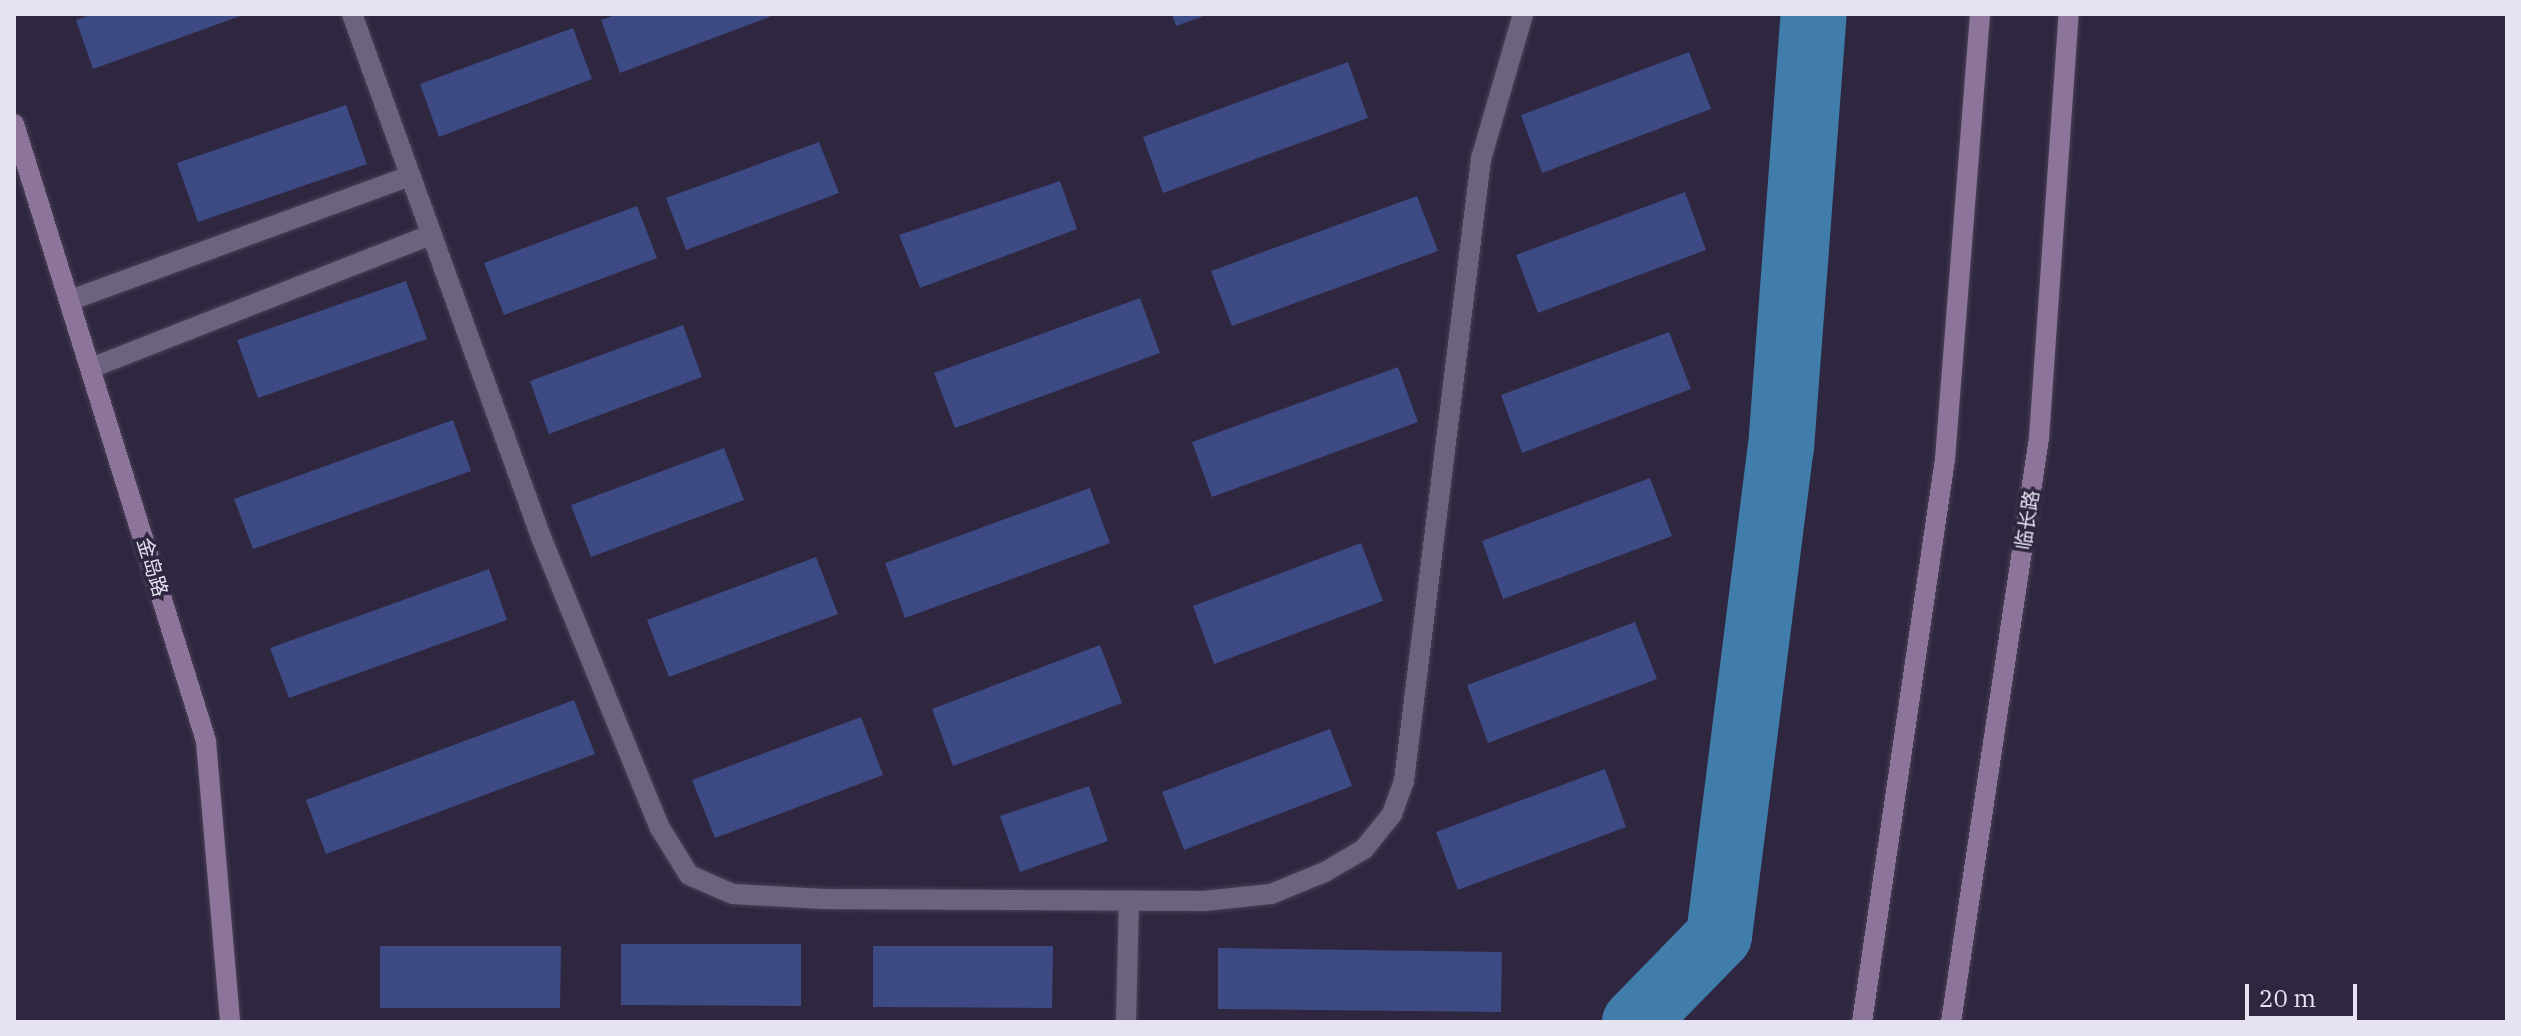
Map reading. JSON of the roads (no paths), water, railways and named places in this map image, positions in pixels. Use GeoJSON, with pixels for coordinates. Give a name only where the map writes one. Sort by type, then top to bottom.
{"type":"FeatureCollection","features":[{"type":"Feature","properties":{"kind":"main road"},"geometry":{"type":"LineString","coordinates":[[1862,1022],[1945,459],[1980,14]]}},
{"type":"Feature","properties":{"kind":"main road","name":"临长路"},"geometry":{"type":"LineString","coordinates":[[1951,1022],[2039,438],[2069,14]]}},
{"type":"Feature","properties":{"kind":"main road","name":"金岛路"},"geometry":{"type":"LineString","coordinates":[[14,124],[206,741],[230,1022]]}},
{"type":"Feature","properties":{"kind":"street"},"geometry":{"type":"LineString","coordinates":[[352,14],[428,236],[541,537],[660,828],[689,875],[733,894],[1129,901],[1271,894],[1364,849],[1392,814],[1404,781],[1481,159],[1523,14]]}},
{"type":"Feature","properties":{"kind":"street"},"geometry":{"type":"LineString","coordinates":[[71,300],[408,177]]}},
{"type":"Feature","properties":{"kind":"street"},"geometry":{"type":"LineString","coordinates":[[91,368],[428,236]]}},
{"type":"Feature","properties":{"kind":"street"},"geometry":{"type":"LineString","coordinates":[[1126,1022],[1129,901]]}},
{"type":"Feature","properties":{"kind":"waterway"},"geometry":{"type":"LineString","coordinates":[[1635,1022],[1719,936],[1781,448],[1814,14]]}}]}
